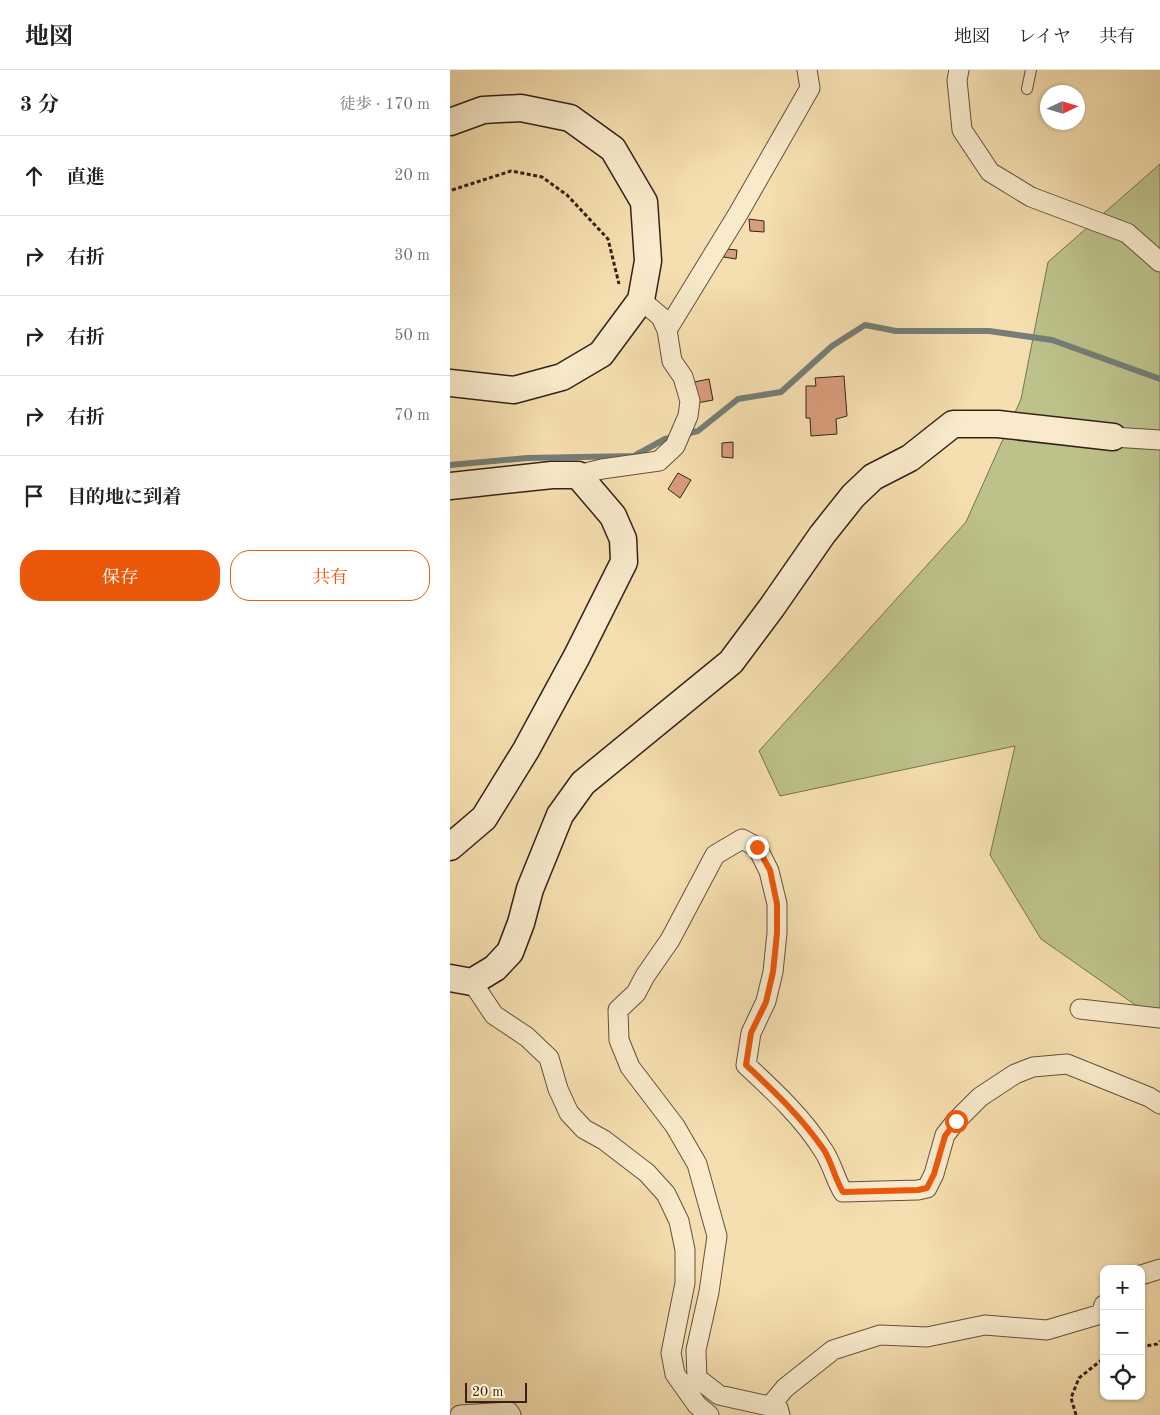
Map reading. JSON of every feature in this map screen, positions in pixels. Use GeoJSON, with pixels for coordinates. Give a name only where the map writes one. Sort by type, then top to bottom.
{"type":"FeatureCollection","features":[{"type":"Feature","properties":{"kind":"street"},"geometry":{"type":"LineString","coordinates":[[667,330],[738,214],[810,88],[807,70]]}},
{"type":"Feature","properties":{"kind":"street"},"geometry":{"type":"LineString","coordinates":[[959,70],[957,80],[962,130],[990,172],[1031,197],[1127,232],[1160,262]]}},
{"type":"Feature","properties":{"kind":"street"},"geometry":{"type":"LineString","coordinates":[[450,122],[482,110],[521,108],[570,118],[613,150],[644,202],[648,261],[641,300],[601,354],[562,377],[514,390],[450,383]]}},
{"type":"Feature","properties":{"kind":"street"},"geometry":{"type":"LineString","coordinates":[[450,486],[552,475],[578,475],[602,469],[659,461],[674,446],[688,416],[690,401],[683,377],[672,361],[667,330],[661,317],[641,300]]}},
{"type":"Feature","properties":{"kind":"street"},"geometry":{"type":"LineString","coordinates":[[709,1415],[697,1405],[675,1374],[671,1353],[685,1283],[685,1250],[679,1221],[666,1194],[647,1173],[604,1140],[584,1129],[569,1113],[558,1089],[549,1058],[527,1037],[494,1015],[461,980],[494,968],[510,952],[522,923],[530,889],[560,815],[583,783],[731,662],[822,535],[853,496],[873,477],[910,458],[953,424],[998,424],[1113,437],[1160,440]]}},
{"type":"Feature","properties":{"kind":"street"},"geometry":{"type":"LineString","coordinates":[[450,847],[484,818],[526,750],[581,648],[624,562],[623,539],[613,516],[578,475]]}},
{"type":"Feature","properties":{"kind":"street"},"geometry":{"type":"LineString","coordinates":[[1102,1310],[1101,1314],[1047,1330],[985,1325],[927,1337],[880,1336],[833,1350],[785,1388],[775,1411],[719,1395],[697,1378],[696,1350],[709,1292],[717,1236],[697,1164],[675,1126],[630,1067],[619,1040],[618,1010],[636,993],[645,976],[670,940],[715,855],[742,839],[757,847],[770,870],[777,904],[777,933],[773,972],[766,1002],[751,1033],[746,1065],[807,1126],[825,1152],[843,1192],[918,1190],[927,1188],[934,1174],[945,1136],[956,1121],[980,1097],[1015,1074],[1033,1067],[1067,1064],[1148,1097],[1160,1104]]}},
{"type":"Feature","properties":{"kind":"street"},"geometry":{"type":"LineString","coordinates":[[1080,1009],[1160,1018]]}},
{"type":"Feature","properties":{"kind":"street"},"geometry":{"type":"LineString","coordinates":[[1145,1274],[1160,1269]]}},
{"type":"Feature","properties":{"kind":"street"},"geometry":{"type":"LineString","coordinates":[[460,1415],[509,1412],[511,1415]]}},
{"type":"Feature","properties":{"kind":"lane"},"geometry":{"type":"LineString","coordinates":[[1027,89],[1031,70]]}},
{"type":"Feature","properties":{"kind":"path"},"geometry":{"type":"LineString","coordinates":[[452,190],[511,171],[542,177],[566,195],[608,239],[622,294],[641,300]]}},
{"type":"Feature","properties":{"kind":"path"},"geometry":{"type":"LineString","coordinates":[[1145,1346],[1156,1344],[1160,1341]]}},
{"type":"Feature","properties":{"kind":"path"},"geometry":{"type":"LineString","coordinates":[[1076,1415],[1071,1398],[1080,1378],[1100,1361]]}},
{"type":"Feature","properties":{"kind":"green space"},"geometry":{"type":"Polygon","coordinates":[[[1160,164],[1160,1016],[1134,1004],[1041,939],[990,855],[1015,746],[780,796],[759,751],[966,522],[1021,399],[1048,262],[1160,164]]]}},
{"type":"Feature","properties":{"kind":"building"},"geometry":{"type":"Polygon","coordinates":[[[749,219],[764,221],[764,232],[750,231],[749,219]]]}},
{"type":"Feature","properties":{"kind":"building"},"geometry":{"type":"Polygon","coordinates":[[[726,249],[737,250],[736,259],[724,257],[726,249]]]}},
{"type":"Feature","properties":{"kind":"building"},"geometry":{"type":"Polygon","coordinates":[[[844,376],[847,416],[836,419],[837,434],[811,436],[810,418],[806,418],[806,386],[816,386],[815,378],[844,376]]]}},
{"type":"Feature","properties":{"kind":"building"},"geometry":{"type":"Polygon","coordinates":[[[709,379],[713,400],[697,403],[694,382],[709,379]]]}},
{"type":"Feature","properties":{"kind":"building"},"geometry":{"type":"Polygon","coordinates":[[[733,442],[733,458],[722,457],[722,443],[733,442]]]}},
{"type":"Feature","properties":{"kind":"building"},"geometry":{"type":"Polygon","coordinates":[[[678,473],[691,480],[680,498],[668,489],[678,473]]]}},
{"type":"Feature","properties":{"kind":"waterway"},"geometry":{"type":"LineString","coordinates":[[450,465],[527,458],[634,456],[665,439],[698,431],[738,399],[781,392],[832,346],[865,325],[896,331],[989,331],[1052,340],[1160,379]]}},
{"type":"Feature","properties":{"kind":"route"},"geometry":{"type":"LineString","coordinates":[[757,847],[770,870],[777,904],[777,933],[773,972],[766,1002],[751,1033],[746,1065],[807,1126],[825,1152],[843,1192],[918,1190],[927,1188],[934,1174],[945,1136],[956,1121]]}}]}
